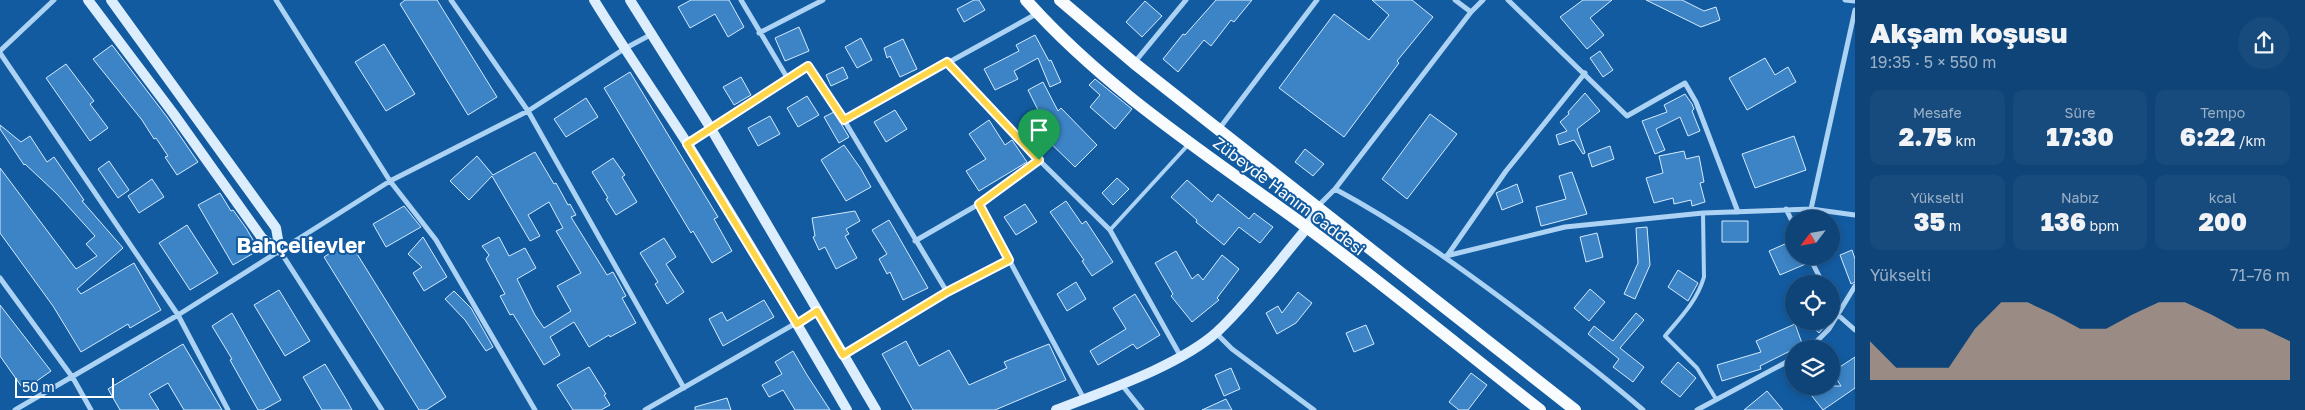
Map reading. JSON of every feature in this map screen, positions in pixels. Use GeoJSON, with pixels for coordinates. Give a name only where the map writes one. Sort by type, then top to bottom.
{"type":"FeatureCollection","features":[{"type":"Feature","properties":{"kind":"main road","name":"Zübeyde Hanım Caddesi"},"geometry":{"type":"LineString","coordinates":[[1026,0],[1121,92],[1307,228],[1540,410]]}},
{"type":"Feature","properties":{"kind":"main road"},"geometry":{"type":"LineString","coordinates":[[1060,0],[1134,63],[1218,130],[1575,410]]}},
{"type":"Feature","properties":{"kind":"street"},"geometry":{"type":"LineString","coordinates":[[54,0],[0,52],[178,315],[228,410]]}},
{"type":"Feature","properties":{"kind":"street"},"geometry":{"type":"LineString","coordinates":[[88,0],[262,238],[280,251],[382,410]]}},
{"type":"Feature","properties":{"kind":"street"},"geometry":{"type":"LineString","coordinates":[[111,0],[276,228],[280,251]]}},
{"type":"Feature","properties":{"kind":"street"},"geometry":{"type":"LineString","coordinates":[[276,0],[390,181],[436,240],[535,410]]}},
{"type":"Feature","properties":{"kind":"street"},"geometry":{"type":"LineString","coordinates":[[451,0],[528,111],[684,388]]}},
{"type":"Feature","properties":{"kind":"street"},"geometry":{"type":"LineString","coordinates":[[594,0],[687,144],[847,410]]}},
{"type":"Feature","properties":{"kind":"street"},"geometry":{"type":"LineString","coordinates":[[630,0],[710,127],[876,410]]}},
{"type":"Feature","properties":{"kind":"street"},"geometry":{"type":"LineString","coordinates":[[741,0],[788,79]]}},
{"type":"Feature","properties":{"kind":"street"},"geometry":{"type":"LineString","coordinates":[[759,33],[823,0]]}},
{"type":"Feature","properties":{"kind":"street"},"geometry":{"type":"LineString","coordinates":[[1134,63],[1186,0]]}},
{"type":"Feature","properties":{"kind":"street"},"geometry":{"type":"LineString","coordinates":[[1218,130],[1317,0]]}},
{"type":"Feature","properties":{"kind":"street"},"geometry":{"type":"LineString","coordinates":[[1455,0],[1471,12]]}},
{"type":"Feature","properties":{"kind":"street"},"geometry":{"type":"LineString","coordinates":[[1056,410],[1121,385],[1181,357],[1216,333],[1307,228],[1317,208],[1335,190],[1471,12],[1483,0]]}},
{"type":"Feature","properties":{"kind":"street"},"geometry":{"type":"LineString","coordinates":[[1508,0],[1627,116],[1684,83],[1696,102],[1738,212]]}},
{"type":"Feature","properties":{"kind":"street"},"geometry":{"type":"LineString","coordinates":[[1845,0],[1855,1]]}},
{"type":"Feature","properties":{"kind":"street"},"geometry":{"type":"LineString","coordinates":[[1811,209],[1855,10]]}},
{"type":"Feature","properties":{"kind":"street"},"geometry":{"type":"LineString","coordinates":[[844,120],[1038,13]]}},
{"type":"Feature","properties":{"kind":"street"},"geometry":{"type":"LineString","coordinates":[[15,410],[73,378],[178,315],[390,181],[528,111],[624,49],[652,34]]}},
{"type":"Feature","properties":{"kind":"street"},"geometry":{"type":"LineString","coordinates":[[947,62],[1039,160],[1110,230],[1181,357]]}},
{"type":"Feature","properties":{"kind":"street"},"geometry":{"type":"LineString","coordinates":[[687,144],[710,127],[808,66],[844,120],[914,240],[947,292]]}},
{"type":"Feature","properties":{"kind":"street"},"geometry":{"type":"LineString","coordinates":[[1446,256],[1506,171],[1585,73]]}},
{"type":"Feature","properties":{"kind":"street"},"geometry":{"type":"LineString","coordinates":[[914,240],[979,204],[1039,160]]}},
{"type":"Feature","properties":{"kind":"street"},"geometry":{"type":"LineString","coordinates":[[1335,190],[1370,208],[1446,256],[1604,376],[1643,410]]}},
{"type":"Feature","properties":{"kind":"street"},"geometry":{"type":"LineString","coordinates":[[979,204],[1084,399]]}},
{"type":"Feature","properties":{"kind":"street"},"geometry":{"type":"LineString","coordinates":[[1446,256],[1566,227],[1704,213],[1811,209],[1855,215]]}},
{"type":"Feature","properties":{"kind":"street"},"geometry":{"type":"LineString","coordinates":[[843,355],[947,292],[1009,260]]}},
{"type":"Feature","properties":{"kind":"street"},"geometry":{"type":"LineString","coordinates":[[0,278],[73,378],[91,410]]}},
{"type":"Feature","properties":{"kind":"street"},"geometry":{"type":"LineString","coordinates":[[1840,312],[1855,286]]}},
{"type":"Feature","properties":{"kind":"street"},"geometry":{"type":"LineString","coordinates":[[645,410],[817,311]]}},
{"type":"Feature","properties":{"kind":"street"},"geometry":{"type":"LineString","coordinates":[[1840,317],[1855,330]]}},
{"type":"Feature","properties":{"kind":"street"},"geometry":{"type":"LineString","coordinates":[[1818,340],[1828,330]]}},
{"type":"Feature","properties":{"kind":"street"},"geometry":{"type":"LineString","coordinates":[[1216,333],[1232,349],[1314,410]]}},
{"type":"Feature","properties":{"kind":"street"},"geometry":{"type":"LineString","coordinates":[[1697,410],[1785,363]]}},
{"type":"Feature","properties":{"kind":"street"},"geometry":{"type":"LineString","coordinates":[[1121,385],[1142,410]]}},
{"type":"Feature","properties":{"kind":"lane"},"geometry":{"type":"LineString","coordinates":[[1110,230],[1190,142]]}},
{"type":"Feature","properties":{"kind":"lane"},"geometry":{"type":"LineString","coordinates":[[1704,213],[1704,277],[1702,287],[1692,304],[1665,336],[1697,368],[1716,399]]}},
{"type":"Feature","properties":{"kind":"building"},"geometry":{"type":"Polygon","coordinates":[[[405,0],[437,0],[497,97],[468,115],[400,4],[405,0]]]}},
{"type":"Feature","properties":{"kind":"building"},"geometry":{"type":"Polygon","coordinates":[[[691,0],[729,0],[744,27],[728,37],[715,14],[690,28],[678,7],[691,0]]]}},
{"type":"Feature","properties":{"kind":"building"},"geometry":{"type":"Polygon","coordinates":[[[974,0],[979,0],[985,10],[964,22],[957,9],[974,0]]]}},
{"type":"Feature","properties":{"kind":"building"},"geometry":{"type":"Polygon","coordinates":[[[1216,0],[1252,0],[1234,22],[1231,20],[1211,46],[1204,40],[1178,72],[1163,59],[1183,34],[1185,35],[1216,0]]]}},
{"type":"Feature","properties":{"kind":"building"},"geometry":{"type":"Polygon","coordinates":[[[1372,0],[1412,0],[1433,17],[1397,61],[1399,63],[1344,137],[1279,88],[1334,14],[1369,40],[1389,15],[1372,0]]]}},
{"type":"Feature","properties":{"kind":"building"},"geometry":{"type":"Polygon","coordinates":[[[1583,0],[1612,0],[1590,18],[1604,35],[1587,49],[1560,17],[1583,0]]]}},
{"type":"Feature","properties":{"kind":"building"},"geometry":{"type":"Polygon","coordinates":[[[1646,0],[1682,0],[1704,11],[1716,7],[1720,20],[1701,27],[1646,0]]]}},
{"type":"Feature","properties":{"kind":"building"},"geometry":{"type":"Polygon","coordinates":[[[1145,1],[1162,16],[1142,37],[1126,22],[1145,1]]]}},
{"type":"Feature","properties":{"kind":"building"},"geometry":{"type":"Polygon","coordinates":[[[799,27],[809,51],[785,61],[775,38],[799,27]]]}},
{"type":"Feature","properties":{"kind":"building"},"geometry":{"type":"Polygon","coordinates":[[[1035,35],[1049,61],[1051,60],[1061,82],[1050,87],[1038,58],[1014,71],[1018,79],[995,90],[984,69],[1019,51],[1016,45],[1035,35]]]}},
{"type":"Feature","properties":{"kind":"building"},"geometry":{"type":"Polygon","coordinates":[[[861,38],[872,60],[857,68],[845,47],[861,38]]]}},
{"type":"Feature","properties":{"kind":"building"},"geometry":{"type":"Polygon","coordinates":[[[903,39],[917,69],[900,77],[890,56],[887,58],[884,48],[903,39]]]}},
{"type":"Feature","properties":{"kind":"building"},"geometry":{"type":"Polygon","coordinates":[[[384,44],[415,94],[386,111],[355,62],[384,44]]]}},
{"type":"Feature","properties":{"kind":"building"},"geometry":{"type":"Polygon","coordinates":[[[112,45],[167,117],[198,162],[177,175],[165,157],[168,156],[156,138],[154,139],[142,120],[93,59],[112,45]]]}},
{"type":"Feature","properties":{"kind":"building"},"geometry":{"type":"Polygon","coordinates":[[[1600,51],[1613,70],[1603,77],[1590,58],[1600,51]]]}},
{"type":"Feature","properties":{"kind":"building"},"geometry":{"type":"Polygon","coordinates":[[[1765,58],[1775,75],[1788,67],[1796,82],[1747,110],[1729,78],[1765,58]]]}},
{"type":"Feature","properties":{"kind":"building"},"geometry":{"type":"Polygon","coordinates":[[[66,64],[94,101],[90,104],[108,128],[90,141],[46,78],[66,64]]]}},
{"type":"Feature","properties":{"kind":"building"},"geometry":{"type":"Polygon","coordinates":[[[843,67],[848,78],[831,86],[826,75],[843,67]]]}},
{"type":"Feature","properties":{"kind":"building"},"geometry":{"type":"Polygon","coordinates":[[[630,72],[718,217],[714,219],[732,251],[712,263],[693,231],[691,233],[604,88],[630,72]]]}},
{"type":"Feature","properties":{"kind":"building"},"geometry":{"type":"Polygon","coordinates":[[[741,77],[751,95],[734,105],[723,87],[741,77]]]}},
{"type":"Feature","properties":{"kind":"building"},"geometry":{"type":"Polygon","coordinates":[[[1095,79],[1132,109],[1115,129],[1090,107],[1100,95],[1089,85],[1095,79]]]}},
{"type":"Feature","properties":{"kind":"building"},"geometry":{"type":"Polygon","coordinates":[[[1043,82],[1058,111],[1061,108],[1097,145],[1075,167],[1038,131],[1045,124],[1028,90],[1043,82]]]}},
{"type":"Feature","properties":{"kind":"building"},"geometry":{"type":"Polygon","coordinates":[[[1585,93],[1600,111],[1577,129],[1585,153],[1583,154],[1574,140],[1559,145],[1556,135],[1567,131],[1560,122],[1569,114],[1568,112],[1585,93]]]}},
{"type":"Feature","properties":{"kind":"building"},"geometry":{"type":"Polygon","coordinates":[[[1685,94],[1692,104],[1694,109],[1692,111],[1700,131],[1688,136],[1680,117],[1656,129],[1665,150],[1655,154],[1642,121],[1667,112],[1664,105],[1685,94]]]}},
{"type":"Feature","properties":{"kind":"building"},"geometry":{"type":"Polygon","coordinates":[[[807,96],[819,115],[798,127],[787,108],[807,96]]]}},
{"type":"Feature","properties":{"kind":"building"},"geometry":{"type":"Polygon","coordinates":[[[586,98],[598,117],[566,137],[554,119],[586,98]]]}},
{"type":"Feature","properties":{"kind":"building"},"geometry":{"type":"Polygon","coordinates":[[[895,110],[907,129],[886,142],[874,122],[895,110]]]}},
{"type":"Feature","properties":{"kind":"building"},"geometry":{"type":"Polygon","coordinates":[[[834,112],[849,137],[839,143],[824,117],[834,112]]]}},
{"type":"Feature","properties":{"kind":"building"},"geometry":{"type":"Polygon","coordinates":[[[1430,114],[1457,134],[1407,199],[1382,179],[1430,114]]]}},
{"type":"Feature","properties":{"kind":"building"},"geometry":{"type":"Polygon","coordinates":[[[770,116],[780,134],[758,146],[748,128],[770,116]]]}},
{"type":"Feature","properties":{"kind":"building"},"geometry":{"type":"Polygon","coordinates":[[[989,120],[1005,145],[1012,140],[1027,162],[979,191],[966,171],[986,159],[969,134],[989,120]]]}},
{"type":"Feature","properties":{"kind":"building"},"geometry":{"type":"Polygon","coordinates":[[[0,125],[21,142],[30,136],[47,162],[54,157],[84,200],[82,201],[123,248],[77,289],[81,294],[134,263],[161,310],[130,328],[128,324],[81,352],[53,306],[0,233],[0,168],[76,269],[97,256],[86,244],[95,236],[56,193],[24,165],[0,129],[0,125]]]}},
{"type":"Feature","properties":{"kind":"building"},"geometry":{"type":"Polygon","coordinates":[[[1794,136],[1806,170],[1755,188],[1742,154],[1794,136]]]}},
{"type":"Feature","properties":{"kind":"building"},"geometry":{"type":"Polygon","coordinates":[[[844,145],[871,187],[846,201],[821,160],[844,145]]]}},
{"type":"Feature","properties":{"kind":"building"},"geometry":{"type":"Polygon","coordinates":[[[1610,146],[1614,159],[1592,167],[1588,154],[1610,146]]]}},
{"type":"Feature","properties":{"kind":"building"},"geometry":{"type":"Polygon","coordinates":[[[1305,149],[1324,164],[1313,176],[1295,162],[1305,149]]]}},
{"type":"Feature","properties":{"kind":"building"},"geometry":{"type":"Polygon","coordinates":[[[1684,151],[1686,159],[1699,156],[1704,182],[1700,183],[1705,202],[1692,206],[1691,200],[1674,204],[1673,198],[1654,203],[1646,178],[1663,173],[1659,156],[1684,151]]]}},
{"type":"Feature","properties":{"kind":"building"},"geometry":{"type":"Polygon","coordinates":[[[535,152],[568,205],[570,204],[576,215],[571,217],[607,275],[613,272],[626,296],[622,298],[636,323],[610,337],[609,335],[589,347],[574,322],[550,337],[560,355],[544,365],[513,314],[510,315],[500,296],[505,294],[486,259],[489,255],[482,246],[499,237],[509,256],[525,248],[536,268],[517,279],[535,315],[544,328],[571,311],[557,286],[581,273],[556,231],[563,228],[549,202],[528,215],[540,236],[530,241],[492,176],[469,200],[450,181],[477,156],[493,175],[535,152]]]}},
{"type":"Feature","properties":{"kind":"building"},"geometry":{"type":"Polygon","coordinates":[[[613,158],[625,175],[622,177],[637,202],[616,215],[592,172],[613,158]]]}},
{"type":"Feature","properties":{"kind":"building"},"geometry":{"type":"Polygon","coordinates":[[[109,161],[129,190],[118,198],[98,169],[109,161]]]}},
{"type":"Feature","properties":{"kind":"building"},"geometry":{"type":"Polygon","coordinates":[[[1572,172],[1587,214],[1541,226],[1536,207],[1566,199],[1559,176],[1572,172]]]}},
{"type":"Feature","properties":{"kind":"building"},"geometry":{"type":"Polygon","coordinates":[[[1117,178],[1129,189],[1113,205],[1102,193],[1117,178]]]}},
{"type":"Feature","properties":{"kind":"building"},"geometry":{"type":"Polygon","coordinates":[[[152,179],[164,197],[139,213],[128,196],[152,179]]]}},
{"type":"Feature","properties":{"kind":"building"},"geometry":{"type":"Polygon","coordinates":[[[1187,180],[1212,202],[1218,194],[1249,219],[1254,213],[1273,227],[1260,243],[1239,227],[1224,245],[1196,222],[1197,220],[1171,197],[1187,180]]]}},
{"type":"Feature","properties":{"kind":"building"},"geometry":{"type":"Polygon","coordinates":[[[1517,184],[1523,202],[1502,210],[1496,193],[1517,184]]]}},
{"type":"Feature","properties":{"kind":"building"},"geometry":{"type":"Polygon","coordinates":[[[220,193],[231,211],[233,210],[246,228],[259,250],[233,265],[198,205],[220,193]]]}},
{"type":"Feature","properties":{"kind":"building"},"geometry":{"type":"Polygon","coordinates":[[[1066,201],[1082,224],[1086,221],[1113,262],[1092,276],[1082,261],[1084,260],[1050,212],[1066,201]]]}},
{"type":"Feature","properties":{"kind":"building"},"geometry":{"type":"Polygon","coordinates":[[[1025,204],[1037,222],[1016,235],[1004,217],[1025,204]]]}},
{"type":"Feature","properties":{"kind":"building"},"geometry":{"type":"Polygon","coordinates":[[[404,206],[421,227],[386,247],[373,224],[404,206]]]}},
{"type":"Feature","properties":{"kind":"building"},"geometry":{"type":"Polygon","coordinates":[[[855,211],[860,221],[846,229],[849,234],[845,236],[857,258],[836,269],[825,247],[819,250],[813,237],[815,236],[812,218],[855,211]]]}},
{"type":"Feature","properties":{"kind":"building"},"geometry":{"type":"Polygon","coordinates":[[[889,220],[928,288],[903,300],[890,272],[887,274],[879,259],[887,254],[872,230],[889,220]]]}},
{"type":"Feature","properties":{"kind":"building"},"geometry":{"type":"Polygon","coordinates":[[[1722,221],[1748,221],[1748,242],[1722,242],[1722,221]]]}},
{"type":"Feature","properties":{"kind":"building"},"geometry":{"type":"Polygon","coordinates":[[[187,225],[218,273],[190,290],[159,243],[187,225]]]}},
{"type":"Feature","properties":{"kind":"building"},"geometry":{"type":"Polygon","coordinates":[[[1647,227],[1650,265],[1635,299],[1624,294],[1638,263],[1636,228],[1647,227]]]}},
{"type":"Feature","properties":{"kind":"building"},"geometry":{"type":"Polygon","coordinates":[[[1597,233],[1603,257],[1586,262],[1580,237],[1597,233]]]}},
{"type":"Feature","properties":{"kind":"building"},"geometry":{"type":"Polygon","coordinates":[[[423,237],[447,277],[424,291],[413,273],[422,267],[408,254],[423,237]]]}},
{"type":"Feature","properties":{"kind":"building"},"geometry":{"type":"Polygon","coordinates":[[[664,238],[676,257],[666,264],[684,292],[667,304],[655,284],[658,282],[640,253],[664,238]]]}},
{"type":"Feature","properties":{"kind":"building"},"geometry":{"type":"Polygon","coordinates":[[[349,241],[446,397],[426,410],[419,410],[324,257],[349,241]]]}},
{"type":"Feature","properties":{"kind":"building"},"geometry":{"type":"Polygon","coordinates":[[[1785,244],[1785,265],[1803,265],[1780,275],[1769,251],[1785,244]]]}},
{"type":"Feature","properties":{"kind":"building"},"geometry":{"type":"Polygon","coordinates":[[[1852,250],[1855,259],[1855,282],[1851,284],[1840,255],[1852,250]]]}},
{"type":"Feature","properties":{"kind":"building"},"geometry":{"type":"Polygon","coordinates":[[[1176,251],[1192,279],[1198,274],[1203,280],[1222,255],[1239,269],[1217,298],[1219,300],[1192,322],[1171,296],[1173,294],[1155,263],[1176,251]]]}},
{"type":"Feature","properties":{"kind":"building"},"geometry":{"type":"Polygon","coordinates":[[[1678,270],[1698,283],[1688,301],[1668,287],[1678,270]]]}},
{"type":"Feature","properties":{"kind":"building"},"geometry":{"type":"Polygon","coordinates":[[[1076,282],[1086,299],[1067,311],[1057,294],[1076,282]]]}},
{"type":"Feature","properties":{"kind":"building"},"geometry":{"type":"Polygon","coordinates":[[[1590,289],[1605,302],[1589,321],[1574,308],[1590,289]]]}},
{"type":"Feature","properties":{"kind":"building"},"geometry":{"type":"Polygon","coordinates":[[[279,290],[310,341],[285,356],[254,305],[279,290]]]}},
{"type":"Feature","properties":{"kind":"building"},"geometry":{"type":"Polygon","coordinates":[[[454,291],[471,308],[493,347],[486,351],[465,320],[445,299],[454,291]]]}},
{"type":"Feature","properties":{"kind":"building"},"geometry":{"type":"Polygon","coordinates":[[[1298,292],[1312,303],[1296,323],[1277,334],[1266,313],[1278,306],[1282,313],[1298,292]]]}},
{"type":"Feature","properties":{"kind":"building"},"geometry":{"type":"Polygon","coordinates":[[[1135,294],[1160,335],[1137,349],[1133,344],[1098,365],[1090,351],[1126,329],[1113,308],[1135,294]]]}},
{"type":"Feature","properties":{"kind":"building"},"geometry":{"type":"Polygon","coordinates":[[[764,300],[774,317],[723,346],[709,319],[722,312],[727,321],[764,300]]]}},
{"type":"Feature","properties":{"kind":"building"},"geometry":{"type":"Polygon","coordinates":[[[0,305],[51,371],[24,390],[0,356],[0,305]]]}},
{"type":"Feature","properties":{"kind":"building"},"geometry":{"type":"Polygon","coordinates":[[[232,313],[281,400],[263,410],[258,410],[230,360],[232,359],[212,326],[232,313]]]}},
{"type":"Feature","properties":{"kind":"building"},"geometry":{"type":"Polygon","coordinates":[[[1636,313],[1644,320],[1620,348],[1644,367],[1633,382],[1613,367],[1619,359],[1588,334],[1594,326],[1613,341],[1636,313]]]}},
{"type":"Feature","properties":{"kind":"building"},"geometry":{"type":"Polygon","coordinates":[[[1366,325],[1374,344],[1354,352],[1346,333],[1366,325]]]}},
{"type":"Feature","properties":{"kind":"building"},"geometry":{"type":"Polygon","coordinates":[[[1785,328],[1785,330],[1797,330],[1801,340],[1785,340],[1785,354],[1760,366],[1761,369],[1722,381],[1717,365],[1761,352],[1756,341],[1785,328]]]}},
{"type":"Feature","properties":{"kind":"building"},"geometry":{"type":"Polygon","coordinates":[[[906,341],[919,366],[949,350],[969,385],[1007,368],[1004,362],[1049,344],[1066,380],[995,410],[913,410],[882,354],[906,341]]]}},
{"type":"Feature","properties":{"kind":"building"},"geometry":{"type":"Polygon","coordinates":[[[183,344],[222,410],[184,410],[168,383],[149,394],[159,410],[120,410],[108,389],[183,344]]]}},
{"type":"Feature","properties":{"kind":"building"},"geometry":{"type":"Polygon","coordinates":[[[793,351],[830,410],[795,410],[783,390],[769,397],[762,385],[782,374],[775,362],[793,351]]]}},
{"type":"Feature","properties":{"kind":"building"},"geometry":{"type":"Polygon","coordinates":[[[1855,357],[1855,388],[1823,410],[1811,395],[1840,395],[1840,367],[1855,357]]]}},
{"type":"Feature","properties":{"kind":"building"},"geometry":{"type":"Polygon","coordinates":[[[1678,362],[1696,378],[1680,397],[1661,382],[1678,362]]]}},
{"type":"Feature","properties":{"kind":"building"},"geometry":{"type":"Polygon","coordinates":[[[325,364],[352,410],[322,410],[303,377],[325,364]]]}},
{"type":"Feature","properties":{"kind":"building"},"geometry":{"type":"Polygon","coordinates":[[[589,367],[606,394],[604,395],[610,405],[601,410],[573,410],[557,385],[589,367]]]}},
{"type":"Feature","properties":{"kind":"building"},"geometry":{"type":"Polygon","coordinates":[[[1231,368],[1240,389],[1224,396],[1215,375],[1231,368]]]}},
{"type":"Feature","properties":{"kind":"building"},"geometry":{"type":"Polygon","coordinates":[[[1471,373],[1487,385],[1468,410],[1459,410],[1449,402],[1471,373]]]}},
{"type":"Feature","properties":{"kind":"building"},"geometry":{"type":"Polygon","coordinates":[[[1767,391],[1783,410],[1744,410],[1767,391]]]}},
{"type":"Feature","properties":{"kind":"building"},"geometry":{"type":"Polygon","coordinates":[[[727,398],[731,410],[695,410],[695,407],[727,398]]]}},
{"type":"Feature","properties":{"kind":"building"},"geometry":{"type":"Polygon","coordinates":[[[1226,399],[1232,410],[1202,410],[1226,399]]]}},
{"type":"Feature","properties":{"kind":"district","name":"Bahçelievler"},"geometry":{"type":"Point","coordinates":[301,246]}},
{"type":"Feature","properties":{"kind":"route"},"geometry":{"type":"LineString","coordinates":[[947,62],[1039,160],[979,204],[1009,260],[947,292],[843,355],[817,311],[797,324],[687,144],[710,127],[808,66],[844,120],[947,62]]}}]}
